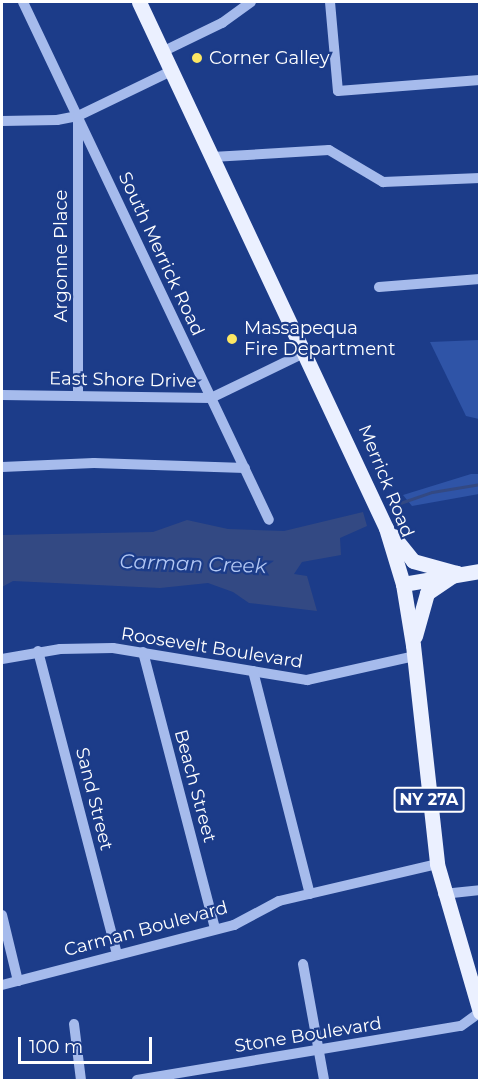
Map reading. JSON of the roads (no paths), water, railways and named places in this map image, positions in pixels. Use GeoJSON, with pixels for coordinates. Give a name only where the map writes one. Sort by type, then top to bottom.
{"type":"FeatureCollection","features":[{"type":"Feature","properties":{"kind":"main road","name":"Merrick Road"},"geometry":{"type":"LineString","coordinates":[[139,2],[306,352],[386,528],[403,584],[414,651],[437,864],[443,894],[480,1012]]}},
{"type":"Feature","properties":{"kind":"main road"},"geometry":{"type":"LineString","coordinates":[[386,528],[413,561],[457,573]]}},
{"type":"Feature","properties":{"kind":"main road"},"geometry":{"type":"LineString","coordinates":[[403,584],[457,573],[480,571]]}},
{"type":"Feature","properties":{"kind":"main road"},"geometry":{"type":"LineString","coordinates":[[414,651],[427,593],[457,573]]}},
{"type":"Feature","properties":{"kind":"street","name":"South Merrick Road"},"geometry":{"type":"LineString","coordinates":[[23,2],[269,520]]}},
{"type":"Feature","properties":{"kind":"street"},"geometry":{"type":"LineString","coordinates":[[162,52],[222,23],[251,2]]}},
{"type":"Feature","properties":{"kind":"street"},"geometry":{"type":"LineString","coordinates":[[330,2],[338,91],[480,80]]}},
{"type":"Feature","properties":{"kind":"street"},"geometry":{"type":"LineString","coordinates":[[2,121],[57,120],[78,116],[171,71]]}},
{"type":"Feature","properties":{"kind":"street","name":"Argonne Place"},"geometry":{"type":"LineString","coordinates":[[78,116],[78,396]]}},
{"type":"Feature","properties":{"kind":"street"},"geometry":{"type":"LineString","coordinates":[[212,157],[329,150],[383,182],[480,178]]}},
{"type":"Feature","properties":{"kind":"street"},"geometry":{"type":"LineString","coordinates":[[379,287],[480,279]]}},
{"type":"Feature","properties":{"kind":"street","name":"East Shore Drive"},"geometry":{"type":"LineString","coordinates":[[2,395],[212,398],[306,352]]}},
{"type":"Feature","properties":{"kind":"street"},"geometry":{"type":"LineString","coordinates":[[2,467],[94,463],[245,468]]}},
{"type":"Feature","properties":{"kind":"street","name":"Roosevelt Boulevard"},"geometry":{"type":"LineString","coordinates":[[2,659],[38,651],[83,648],[143,652],[307,680],[414,651]]}},
{"type":"Feature","properties":{"kind":"street","name":"Sand Street"},"geometry":{"type":"LineString","coordinates":[[38,651],[117,955]]}},
{"type":"Feature","properties":{"kind":"street","name":"Beach Street"},"geometry":{"type":"LineString","coordinates":[[143,652],[215,928]]}},
{"type":"Feature","properties":{"kind":"street"},"geometry":{"type":"LineString","coordinates":[[253,671],[310,894]]}},
{"type":"Feature","properties":{"kind":"street","name":"Carman Boulevard"},"geometry":{"type":"LineString","coordinates":[[2,985],[215,928],[234,925],[279,901],[437,864]]}},
{"type":"Feature","properties":{"kind":"street"},"geometry":{"type":"LineString","coordinates":[[443,894],[480,890]]}},
{"type":"Feature","properties":{"kind":"street"},"geometry":{"type":"LineString","coordinates":[[2,915],[18,981]]}},
{"type":"Feature","properties":{"kind":"street"},"geometry":{"type":"LineString","coordinates":[[303,964],[324,1080]]}},
{"type":"Feature","properties":{"kind":"street","name":"Stone Boulevard"},"geometry":{"type":"LineString","coordinates":[[138,1080],[461,1026],[480,1012]]}},
{"type":"Feature","properties":{"kind":"street"},"geometry":{"type":"LineString","coordinates":[[74,1024],[81,1080]]}},
{"type":"Feature","properties":{"kind":"water"},"geometry":{"type":"Polygon","coordinates":[[[363,512],[367,526],[340,538],[341,555],[302,562],[294,574],[307,576],[317,611],[249,603],[233,592],[208,583],[160,588],[13,581],[2,587],[2,535],[153,532],[187,520],[228,529],[284,531],[363,512]]]}},
{"type":"Feature","properties":{"kind":"waterway","name":"Carman Creek"},"geometry":{"type":"LineString","coordinates":[[400,503],[432,492],[480,484]]}},
{"type":"Feature","properties":{"kind":"place","name":"Corner Galley"},"geometry":{"type":"Point","coordinates":[197,58]}},
{"type":"Feature","properties":{"kind":"place","name":"Massapequa Fire Department"},"geometry":{"type":"Point","coordinates":[232,339]}}]}
